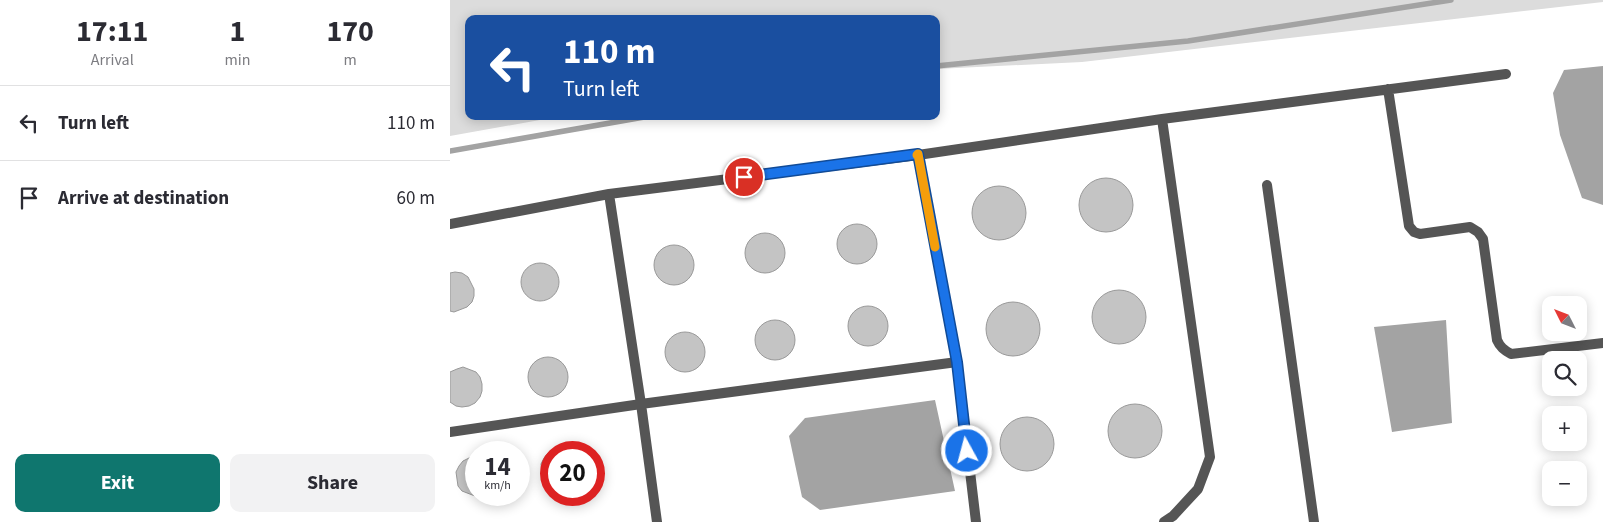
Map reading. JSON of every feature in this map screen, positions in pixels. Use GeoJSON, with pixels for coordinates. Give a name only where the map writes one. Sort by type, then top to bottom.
{"type":"FeatureCollection","features":[{"type":"Feature","properties":{"kind":"lane"},"geometry":{"type":"LineString","coordinates":[[450,224],[609,194],[1506,74]]}},
{"type":"Feature","properties":{"kind":"lane"},"geometry":{"type":"LineString","coordinates":[[1388,90],[1409,226],[1414,232],[1420,234],[1470,227],[1478,232],[1483,239],[1497,340],[1500,346],[1511,354],[1603,343]]}},
{"type":"Feature","properties":{"kind":"lane"},"geometry":{"type":"LineString","coordinates":[[1162,119],[1210,457],[1198,489],[1173,516],[1164,522]]}},
{"type":"Feature","properties":{"kind":"lane"},"geometry":{"type":"LineString","coordinates":[[918,154],[957,362],[976,522]]}},
{"type":"Feature","properties":{"kind":"lane"},"geometry":{"type":"LineString","coordinates":[[1267,185],[1314,522]]}},
{"type":"Feature","properties":{"kind":"lane"},"geometry":{"type":"LineString","coordinates":[[609,194],[657,522]]}},
{"type":"Feature","properties":{"kind":"lane"},"geometry":{"type":"LineString","coordinates":[[450,432],[641,404],[957,362]]}},
{"type":"Feature","properties":{"kind":"shaded area"},"geometry":{"type":"Polygon","coordinates":[[[450,0],[1603,0],[1603,2],[1082,62],[940,69],[940,15],[465,15],[465,120],[540,120],[450,136],[450,0]]]}},
{"type":"Feature","properties":{"kind":"shaded area"},"geometry":{"type":"Polygon","coordinates":[[[1603,66],[1603,205],[1582,198],[1560,135],[1553,93],[1564,70],[1603,66]]]}},
{"type":"Feature","properties":{"kind":"shaded area"},"geometry":{"type":"Polygon","coordinates":[[[1446,320],[1452,423],[1392,432],[1374,327],[1446,320]]]}},
{"type":"Feature","properties":{"kind":"shaded area"},"geometry":{"type":"Polygon","coordinates":[[[935,400],[955,491],[820,510],[802,497],[789,436],[805,418],[935,400]]]}},
{"type":"Feature","properties":{"kind":"building"},"geometry":{"type":"Polygon","coordinates":[[[1101,178],[1111,178],[1121,182],[1129,190],[1133,205],[1129,220],[1121,228],[1111,232],[1101,232],[1091,228],[1083,220],[1079,210],[1079,200],[1083,190],[1091,182],[1101,178]]]}},
{"type":"Feature","properties":{"kind":"building"},"geometry":{"type":"Polygon","coordinates":[[[994,186],[1004,186],[1014,190],[1022,198],[1026,213],[1022,228],[1014,236],[1004,240],[994,240],[984,236],[976,228],[972,218],[972,208],[976,198],[984,190],[994,186]]]}},
{"type":"Feature","properties":{"kind":"building"},"geometry":{"type":"Polygon","coordinates":[[[857,224],[871,230],[877,244],[871,258],[857,264],[843,258],[837,244],[843,230],[857,224]]]}},
{"type":"Feature","properties":{"kind":"building"},"geometry":{"type":"Polygon","coordinates":[[[765,233],[779,239],[785,253],[779,267],[765,273],[751,267],[745,253],[751,239],[765,233]]]}},
{"type":"Feature","properties":{"kind":"building"},"geometry":{"type":"Polygon","coordinates":[[[674,245],[688,251],[694,265],[688,279],[674,285],[660,279],[654,265],[660,251],[674,245]]]}},
{"type":"Feature","properties":{"kind":"building"},"geometry":{"type":"Polygon","coordinates":[[[540,263],[554,268],[559,282],[554,296],[540,301],[526,296],[521,282],[526,268],[540,263]]]}},
{"type":"Feature","properties":{"kind":"building"},"geometry":{"type":"Polygon","coordinates":[[[450,273],[462,273],[468,277],[474,289],[474,296],[472,302],[467,307],[454,312],[450,311],[450,273]]]}},
{"type":"Feature","properties":{"kind":"building"},"geometry":{"type":"Polygon","coordinates":[[[1114,290],[1124,290],[1134,294],[1142,302],[1146,317],[1142,332],[1134,340],[1124,344],[1114,344],[1104,340],[1096,332],[1092,322],[1092,312],[1096,302],[1104,294],[1114,290]]]}},
{"type":"Feature","properties":{"kind":"building"},"geometry":{"type":"Polygon","coordinates":[[[1008,302],[1018,302],[1028,306],[1036,314],[1040,329],[1036,344],[1028,352],[1018,356],[1008,356],[998,352],[990,344],[986,334],[986,324],[990,314],[998,306],[1008,302]]]}},
{"type":"Feature","properties":{"kind":"building"},"geometry":{"type":"Polygon","coordinates":[[[868,306],[882,312],[888,326],[882,340],[868,346],[854,340],[848,326],[854,312],[868,306]]]}},
{"type":"Feature","properties":{"kind":"building"},"geometry":{"type":"Polygon","coordinates":[[[775,320],[789,326],[795,340],[789,354],[775,360],[761,354],[755,340],[761,326],[775,320]]]}},
{"type":"Feature","properties":{"kind":"building"},"geometry":{"type":"Polygon","coordinates":[[[685,332],[699,338],[705,352],[699,366],[685,372],[671,366],[665,352],[671,338],[685,332]]]}},
{"type":"Feature","properties":{"kind":"building"},"geometry":{"type":"Polygon","coordinates":[[[548,357],[562,363],[568,377],[562,391],[548,397],[534,391],[528,377],[534,363],[548,357]]]}},
{"type":"Feature","properties":{"kind":"building"},"geometry":{"type":"Polygon","coordinates":[[[463,367],[476,372],[480,377],[482,391],[475,403],[462,407],[450,402],[450,372],[463,367]]]}},
{"type":"Feature","properties":{"kind":"building"},"geometry":{"type":"Polygon","coordinates":[[[1130,404],[1140,404],[1150,408],[1158,416],[1162,431],[1158,446],[1150,454],[1140,458],[1130,458],[1120,454],[1112,446],[1108,436],[1108,426],[1112,416],[1120,408],[1130,404]]]}},
{"type":"Feature","properties":{"kind":"building"},"geometry":{"type":"Polygon","coordinates":[[[1022,417],[1032,417],[1042,421],[1050,429],[1054,444],[1050,459],[1042,467],[1032,471],[1022,471],[1012,467],[1004,459],[1000,449],[1000,439],[1004,429],[1012,421],[1022,417]]]}},
{"type":"Feature","properties":{"kind":"building"},"geometry":{"type":"Polygon","coordinates":[[[465,460],[465,492],[458,486],[456,472],[465,460]]]}},
{"type":"Feature","properties":{"kind":"waterway"},"geometry":{"type":"LineString","coordinates":[[940,66],[1188,41],[1451,0]]}},
{"type":"Feature","properties":{"kind":"waterway"},"geometry":{"type":"LineString","coordinates":[[450,151],[627,120]]}},
{"type":"Feature","properties":{"kind":"slow traffic"},"geometry":{"type":"LineString","coordinates":[[917,155],[935,247]]}},
{"type":"Feature","properties":{"kind":"route"},"geometry":{"type":"LineString","coordinates":[[744,177],[918,154],[957,362],[967,451]]}}]}
